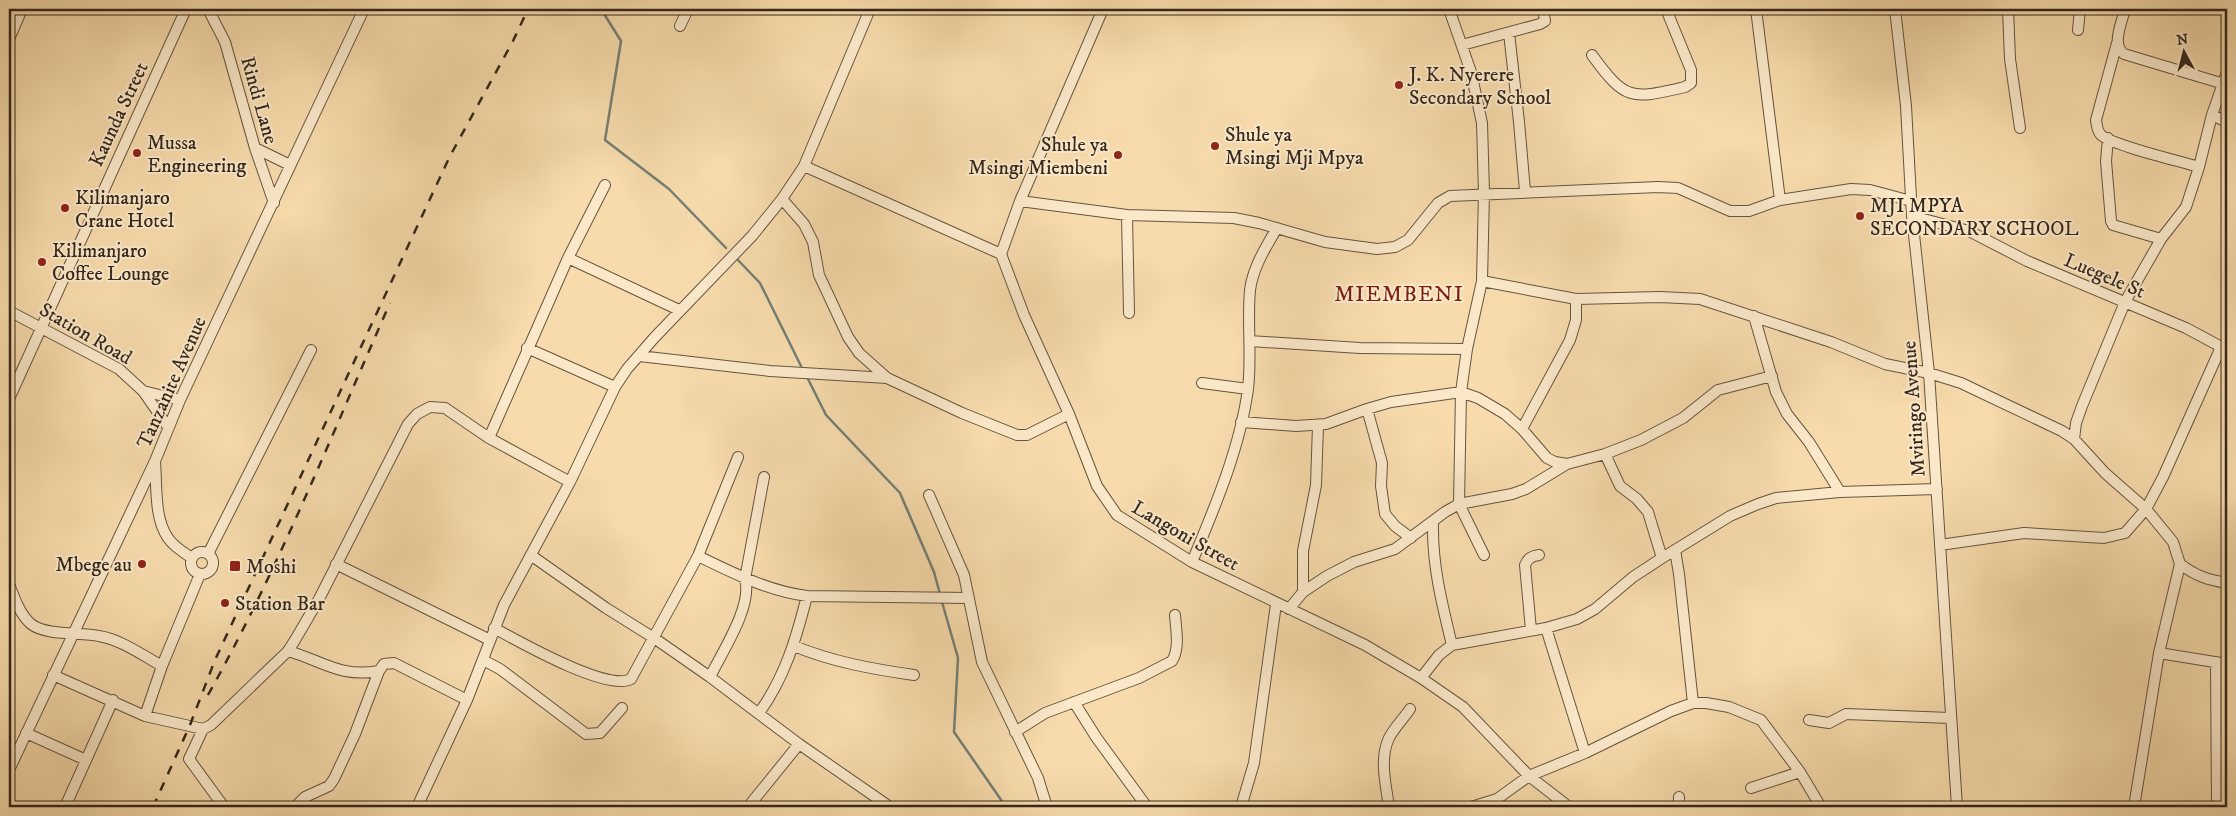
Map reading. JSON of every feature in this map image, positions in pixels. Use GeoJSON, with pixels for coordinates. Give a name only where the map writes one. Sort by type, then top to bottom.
{"type":"FeatureCollection","features":[{"type":"Feature","properties":{"kind":"street"},"geometry":{"type":"LineString","coordinates":[[9,39],[22,9]]}},
{"type":"Feature","properties":{"kind":"street","name":"Kaunda Street"},"geometry":{"type":"LineString","coordinates":[[9,399],[40,326],[186,9]]}},
{"type":"Feature","properties":{"kind":"street","name":"Rindi Lane"},"geometry":{"type":"LineString","coordinates":[[208,9],[225,42],[255,148],[274,203]]}},
{"type":"Feature","properties":{"kind":"street","name":"Tanzanite Avenue"},"geometry":{"type":"LineString","coordinates":[[9,770],[72,633],[155,461],[180,400],[364,9]]}},
{"type":"Feature","properties":{"kind":"street"},"geometry":{"type":"LineString","coordinates":[[680,26],[688,9]]}},
{"type":"Feature","properties":{"kind":"street"},"geometry":{"type":"LineString","coordinates":[[418,807],[467,700],[504,605],[532,556],[570,482],[615,388],[626,369],[679,310],[752,236],[782,199],[804,166],[870,9]]}},
{"type":"Feature","properties":{"kind":"street"},"geometry":{"type":"LineString","coordinates":[[804,166],[1001,254],[1020,201],[1103,9]]}},
{"type":"Feature","properties":{"kind":"street"},"geometry":{"type":"LineString","coordinates":[[1449,9],[1471,72],[1482,123],[1484,193],[1482,281],[1460,392],[1459,504],[1484,555]]}},
{"type":"Feature","properties":{"kind":"street"},"geometry":{"type":"LineString","coordinates":[[1462,45],[1545,21],[1543,9]]}},
{"type":"Feature","properties":{"kind":"street"},"geometry":{"type":"LineString","coordinates":[[1592,55],[1605,74],[1624,91],[1636,95],[1646,96],[1686,87],[1691,84],[1691,70],[1666,9]]}},
{"type":"Feature","properties":{"kind":"street"},"geometry":{"type":"LineString","coordinates":[[1756,9],[1780,200]]}},
{"type":"Feature","properties":{"kind":"street","name":"Mviringo Avenue"},"geometry":{"type":"LineString","coordinates":[[1895,9],[1906,106],[1912,216],[1929,373],[1957,807]]}},
{"type":"Feature","properties":{"kind":"street"},"geometry":{"type":"LineString","coordinates":[[2008,9],[2010,59],[2020,128]]}},
{"type":"Feature","properties":{"kind":"street"},"geometry":{"type":"LineString","coordinates":[[2078,30],[2080,9]]}},
{"type":"Feature","properties":{"kind":"street"},"geometry":{"type":"LineString","coordinates":[[2125,9],[2096,120],[2097,129],[2102,136],[2200,167]]}},
{"type":"Feature","properties":{"kind":"street"},"geometry":{"type":"LineString","coordinates":[[1509,32],[1520,122],[1525,191]]}},
{"type":"Feature","properties":{"kind":"street"},"geometry":{"type":"LineString","coordinates":[[2117,43],[2124,54],[2224,84]]}},
{"type":"Feature","properties":{"kind":"street"},"geometry":{"type":"LineString","coordinates":[[2074,439],[2076,423],[2082,406],[2125,302],[2161,239],[2186,207],[2200,167],[2212,115],[2227,72]]}},
{"type":"Feature","properties":{"kind":"street"},"geometry":{"type":"LineString","coordinates":[[2212,115],[2227,122]]}},
{"type":"Feature","properties":{"kind":"street"},"geometry":{"type":"LineString","coordinates":[[2108,138],[2107,180],[2113,225],[2161,239]]}},
{"type":"Feature","properties":{"kind":"street"},"geometry":{"type":"LineString","coordinates":[[255,148],[290,165]]}},
{"type":"Feature","properties":{"kind":"street"},"geometry":{"type":"LineString","coordinates":[[489,438],[568,258],[605,185]]}},
{"type":"Feature","properties":{"kind":"street"},"geometry":{"type":"LineString","coordinates":[[1020,201],[1127,215],[1234,218],[1350,246],[1377,249],[1395,247],[1408,240],[1438,203],[1450,196],[1525,191],[1678,188],[1714,206],[1730,211],[1749,210],[1780,200],[1852,189],[1870,190],[1911,201]]}},
{"type":"Feature","properties":{"kind":"street"},"geometry":{"type":"LineString","coordinates":[[782,199],[804,224],[813,242],[819,275],[848,337],[858,352],[887,378],[953,409],[1016,435],[1026,435],[1069,414]]}},
{"type":"Feature","properties":{"kind":"street"},"geometry":{"type":"LineString","coordinates":[[1127,215],[1129,313]]}},
{"type":"Feature","properties":{"kind":"street","name":"Luegele St"},"geometry":{"type":"LineString","coordinates":[[1912,216],[1970,231],[2027,261],[2186,328],[2224,349]]}},
{"type":"Feature","properties":{"kind":"street"},"geometry":{"type":"LineString","coordinates":[[1192,562],[1214,508],[1241,422],[1248,389],[1250,289],[1258,262],[1277,228]]}},
{"type":"Feature","properties":{"kind":"street"},"geometry":{"type":"LineString","coordinates":[[2227,241],[2227,247]]}},
{"type":"Feature","properties":{"kind":"street","name":"Langoni Street"},"geometry":{"type":"LineString","coordinates":[[1001,254],[1024,315],[1069,414],[1097,486],[1116,515],[1192,562],[1276,604],[1365,645],[1421,678],[1462,707],[1529,776],[1569,807]]}},
{"type":"Feature","properties":{"kind":"street"},"geometry":{"type":"LineString","coordinates":[[568,258],[679,310]]}},
{"type":"Feature","properties":{"kind":"street"},"geometry":{"type":"LineString","coordinates":[[1482,281],[1576,299],[1682,297],[1700,299],[1831,342],[1885,364],[1929,373],[1961,383],[2062,431],[2074,439],[2105,473],[2146,509],[2173,542],[2180,564],[2158,653],[2134,807]]}},
{"type":"Feature","properties":{"kind":"street"},"geometry":{"type":"LineString","coordinates":[[1522,429],[1570,340],[1576,320],[1576,299]]}},
{"type":"Feature","properties":{"kind":"street","name":"Station Road"},"geometry":{"type":"LineString","coordinates":[[9,311],[119,368],[143,391],[168,427]]}},
{"type":"Feature","properties":{"kind":"street"},"geometry":{"type":"LineString","coordinates":[[1754,316],[1776,392],[1787,414],[1809,442],[1840,492]]}},
{"type":"Feature","properties":{"kind":"street"},"geometry":{"type":"LineString","coordinates":[[1250,341],[1360,348],[1467,349]]}},
{"type":"Feature","properties":{"kind":"street"},"geometry":{"type":"LineString","coordinates":[[527,348],[615,388]]}},
{"type":"Feature","properties":{"kind":"street"},"geometry":{"type":"LineString","coordinates":[[1940,545],[2024,533],[2104,538],[2125,534],[2146,509],[2224,349]]}},
{"type":"Feature","properties":{"kind":"street"},"geometry":{"type":"LineString","coordinates":[[208,554],[310,350]]}},
{"type":"Feature","properties":{"kind":"street"},"geometry":{"type":"LineString","coordinates":[[638,356],[770,371],[887,378]]}},
{"type":"Feature","properties":{"kind":"street"},"geometry":{"type":"LineString","coordinates":[[1289,609],[1303,592],[1342,567],[1395,549],[1433,523],[1445,512],[1459,504],[1512,494],[1526,489],[1567,464],[1605,454],[1641,440],[1683,418],[1718,390],[1772,376]]}},
{"type":"Feature","properties":{"kind":"street"},"geometry":{"type":"LineString","coordinates":[[1202,383],[1248,389]]}},
{"type":"Feature","properties":{"kind":"street","name":"Station Road"},"geometry":{"type":"LineString","coordinates":[[143,391],[180,400]]}},
{"type":"Feature","properties":{"kind":"street"},"geometry":{"type":"LineString","coordinates":[[1241,422],[1296,426],[1326,424],[1367,409],[1410,399],[1460,392],[1478,398],[1505,414],[1522,429],[1548,458],[1567,464]]}},
{"type":"Feature","properties":{"kind":"street"},"geometry":{"type":"LineString","coordinates":[[224,807],[189,759],[203,729],[211,725],[288,651],[336,564],[408,424],[417,414],[430,408],[446,408],[489,438],[570,482]]}},
{"type":"Feature","properties":{"kind":"street"},"geometry":{"type":"LineString","coordinates":[[1367,409],[1382,462],[1384,514],[1395,526],[1411,538]]}},
{"type":"Feature","properties":{"kind":"street"},"geometry":{"type":"LineString","coordinates":[[1303,592],[1303,551],[1316,485],[1318,425]]}},
{"type":"Feature","properties":{"kind":"street"},"geometry":{"type":"LineString","coordinates":[[1605,454],[1620,486],[1637,499],[1648,512],[1662,558]]}},
{"type":"Feature","properties":{"kind":"street"},"geometry":{"type":"LineString","coordinates":[[494,628],[556,662],[624,681],[631,679],[698,556],[738,457]]}},
{"type":"Feature","properties":{"kind":"street"},"geometry":{"type":"LineString","coordinates":[[155,461],[162,525],[175,547],[192,558]]}},
{"type":"Feature","properties":{"kind":"street"},"geometry":{"type":"LineString","coordinates":[[710,677],[738,621],[747,595],[745,579],[764,477]]}},
{"type":"Feature","properties":{"kind":"street"},"geometry":{"type":"LineString","coordinates":[[1421,678],[1439,655],[1452,645],[1546,628],[1577,619],[1595,609],[1633,578],[1662,558],[1730,516],[1758,504],[1776,498],[1840,492],[1937,489]]}},
{"type":"Feature","properties":{"kind":"street"},"geometry":{"type":"LineString","coordinates":[[929,495],[964,575],[982,662],[1038,778],[1047,807]]}},
{"type":"Feature","properties":{"kind":"street"},"geometry":{"type":"LineString","coordinates":[[1433,523],[1432,546],[1437,585],[1452,645]]}},
{"type":"Feature","properties":{"kind":"street"},"geometry":{"type":"LineString","coordinates":[[1675,550],[1692,703]]}},
{"type":"Feature","properties":{"kind":"street"},"geometry":{"type":"LineString","coordinates":[[199,552],[208,554],[212,560],[212,567],[207,572],[200,574],[192,568],[192,558],[199,552]]}},
{"type":"Feature","properties":{"kind":"street"},"geometry":{"type":"LineString","coordinates":[[1531,630],[1525,565],[1527,560],[1539,555]]}},
{"type":"Feature","properties":{"kind":"street"},"geometry":{"type":"LineString","coordinates":[[532,556],[710,677],[798,744],[890,807]]}},
{"type":"Feature","properties":{"kind":"street"},"geometry":{"type":"LineString","coordinates":[[698,556],[745,579],[787,594],[807,596],[935,596],[969,598]]}},
{"type":"Feature","properties":{"kind":"street"},"geometry":{"type":"LineString","coordinates":[[336,564],[490,640]]}},
{"type":"Feature","properties":{"kind":"street"},"geometry":{"type":"LineString","coordinates":[[2180,564],[2194,575],[2208,580],[2227,583]]}},
{"type":"Feature","properties":{"kind":"street"},"geometry":{"type":"LineString","coordinates":[[146,716],[162,666],[200,574]]}},
{"type":"Feature","properties":{"kind":"street"},"geometry":{"type":"LineString","coordinates":[[9,584],[17,603],[31,624],[45,631],[100,636],[115,641],[162,666]]}},
{"type":"Feature","properties":{"kind":"street"},"geometry":{"type":"LineString","coordinates":[[758,713],[781,678],[794,646],[807,596]]}},
{"type":"Feature","properties":{"kind":"street"},"geometry":{"type":"LineString","coordinates":[[1241,807],[1254,763],[1276,604]]}},
{"type":"Feature","properties":{"kind":"street"},"geometry":{"type":"LineString","coordinates":[[1015,732],[1045,714],[1139,678],[1172,661],[1175,656],[1176,642],[1175,615]]}},
{"type":"Feature","properties":{"kind":"street"},"geometry":{"type":"LineString","coordinates":[[1546,628],[1585,753]]}},
{"type":"Feature","properties":{"kind":"street"},"geometry":{"type":"LineString","coordinates":[[794,646],[823,658],[855,666],[914,675]]}},
{"type":"Feature","properties":{"kind":"street"},"geometry":{"type":"LineString","coordinates":[[288,651],[320,661],[342,672],[361,674],[379,671]]}},
{"type":"Feature","properties":{"kind":"street"},"geometry":{"type":"LineString","coordinates":[[2158,653],[2222,664],[2217,807]]}},
{"type":"Feature","properties":{"kind":"street"},"geometry":{"type":"LineString","coordinates":[[483,660],[500,669],[586,734],[600,733],[622,708]]}},
{"type":"Feature","properties":{"kind":"street"},"geometry":{"type":"LineString","coordinates":[[295,807],[305,797],[329,786],[334,779],[355,734],[379,671],[384,664],[394,663],[467,700]]}},
{"type":"Feature","properties":{"kind":"street"},"geometry":{"type":"LineString","coordinates":[[53,675],[146,716],[203,729]]}},
{"type":"Feature","properties":{"kind":"street"},"geometry":{"type":"LineString","coordinates":[[65,807],[113,700]]}},
{"type":"Feature","properties":{"kind":"street"},"geometry":{"type":"LineString","coordinates":[[1074,702],[1096,737],[1147,807]]}},
{"type":"Feature","properties":{"kind":"street"},"geometry":{"type":"LineString","coordinates":[[1471,807],[1497,799],[1529,776],[1585,753],[1692,703],[1706,703],[1729,707],[1761,720],[1800,772],[1821,807]]}},
{"type":"Feature","properties":{"kind":"street"},"geometry":{"type":"LineString","coordinates":[[1389,807],[1384,776],[1384,756],[1390,736],[1410,709]]}},
{"type":"Feature","properties":{"kind":"street"},"geometry":{"type":"LineString","coordinates":[[1810,720],[1829,723],[1841,715],[1858,714],[1950,718]]}},
{"type":"Feature","properties":{"kind":"street"},"geometry":{"type":"LineString","coordinates":[[26,733],[86,760]]}},
{"type":"Feature","properties":{"kind":"street"},"geometry":{"type":"LineString","coordinates":[[748,807],[798,744]]}},
{"type":"Feature","properties":{"kind":"street"},"geometry":{"type":"LineString","coordinates":[[1751,788],[1800,772]]}},
{"type":"Feature","properties":{"kind":"waterway"},"geometry":{"type":"LineString","coordinates":[[601,9],[621,41],[605,140],[669,189],[726,248]]}},
{"type":"Feature","properties":{"kind":"waterway"},"geometry":{"type":"LineString","coordinates":[[736,258],[760,283],[801,366]]}},
{"type":"Feature","properties":{"kind":"waterway"},"geometry":{"type":"LineString","coordinates":[[808,379],[826,415],[900,493],[934,572],[940,594]]}},
{"type":"Feature","properties":{"kind":"waterway"},"geometry":{"type":"LineString","coordinates":[[942,602],[958,658],[954,732],[1006,807]]}},
{"type":"Feature","properties":{"kind":"railway"},"geometry":{"type":"LineString","coordinates":[[153,807],[190,725],[215,660],[450,156],[513,41],[528,9]]}},
{"type":"Feature","properties":{"kind":"railway"},"geometry":{"type":"LineString","coordinates":[[208,695],[234,648],[281,551],[390,303]]}},
{"type":"Feature","properties":{"kind":"place","name":"J. K. Nyerere Secondary School"},"geometry":{"type":"Point","coordinates":[1399,85]}},
{"type":"Feature","properties":{"kind":"place","name":"Shule ya Msingi Mji Mpya"},"geometry":{"type":"Point","coordinates":[1215,146]}},
{"type":"Feature","properties":{"kind":"place","name":"Mussa Engineering"},"geometry":{"type":"Point","coordinates":[137,153]}},
{"type":"Feature","properties":{"kind":"place","name":"Shule ya Msingi Miembeni"},"geometry":{"type":"Point","coordinates":[1118,155]}},
{"type":"Feature","properties":{"kind":"place","name":"Kilimanjaro Crane Hotel"},"geometry":{"type":"Point","coordinates":[65,208]}},
{"type":"Feature","properties":{"kind":"place","name":"MJI MPYA SECONDARY SCHOOL"},"geometry":{"type":"Point","coordinates":[1860,216]}},
{"type":"Feature","properties":{"kind":"place","name":"Kilimanjaro Coffee Lounge"},"geometry":{"type":"Point","coordinates":[42,262]}},
{"type":"Feature","properties":{"kind":"place","name":"Mbege au"},"geometry":{"type":"Point","coordinates":[142,564]}},
{"type":"Feature","properties":{"kind":"place","name":"Moshi"},"geometry":{"type":"Point","coordinates":[235,566]}},
{"type":"Feature","properties":{"kind":"place","name":"Station Bar"},"geometry":{"type":"Point","coordinates":[225,603]}},
{"type":"Feature","properties":{"kind":"district","name":"MIEMBENI"},"geometry":{"type":"Point","coordinates":[1399,293]}}]}
